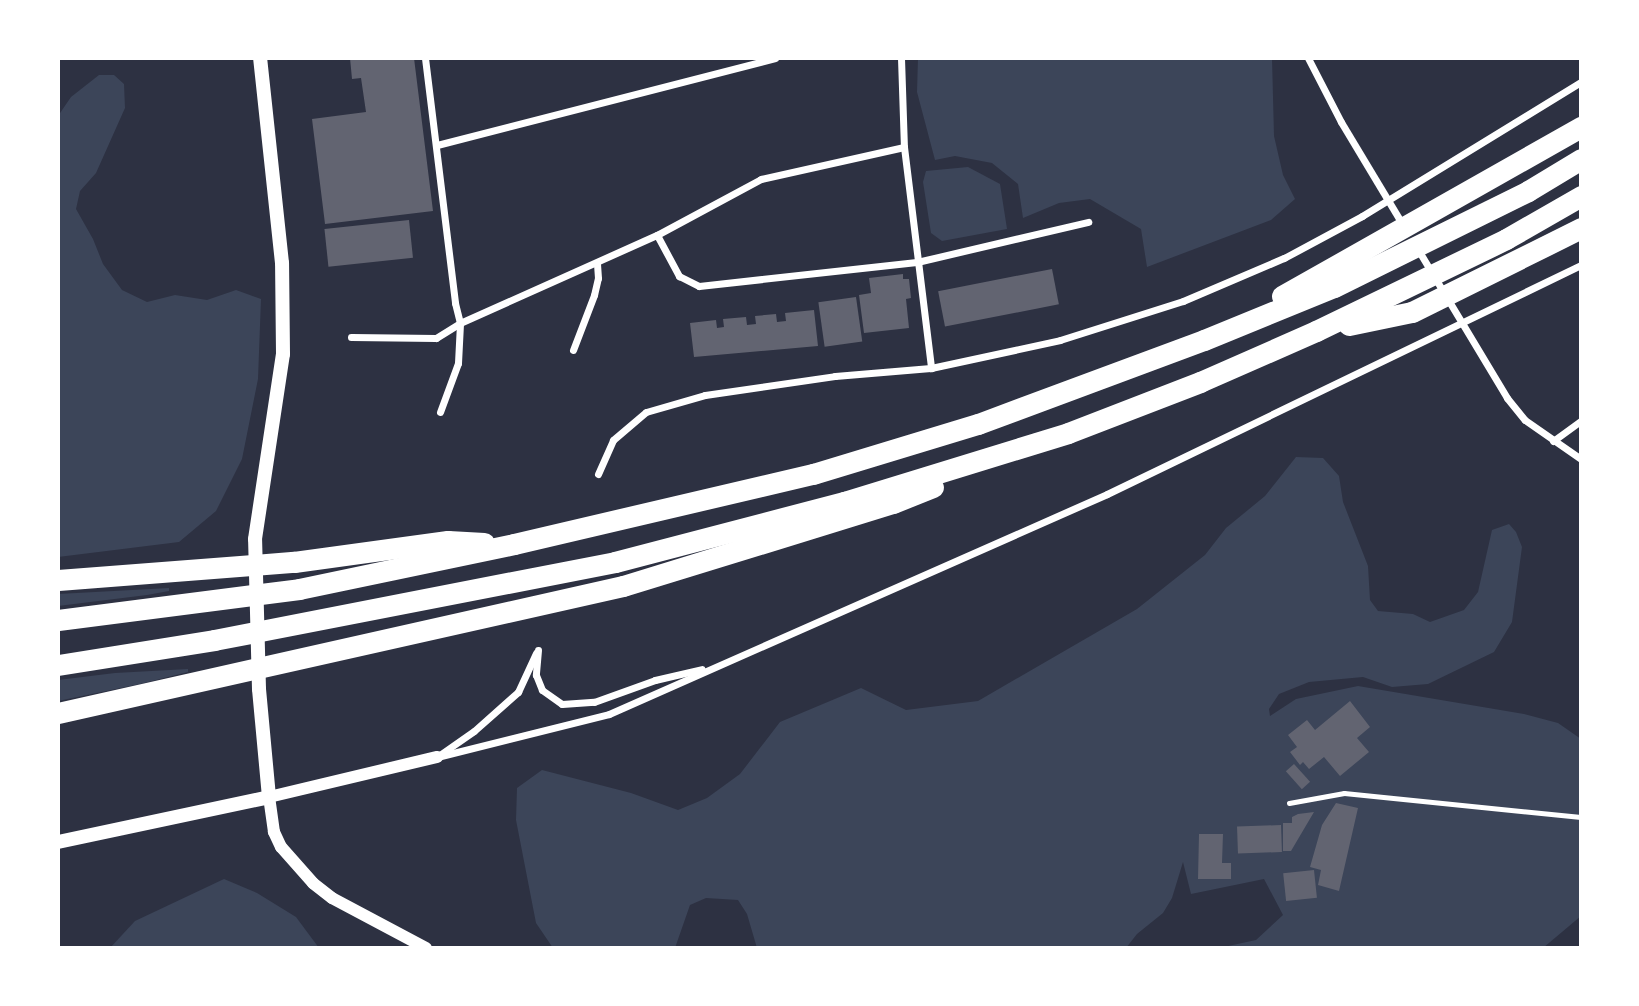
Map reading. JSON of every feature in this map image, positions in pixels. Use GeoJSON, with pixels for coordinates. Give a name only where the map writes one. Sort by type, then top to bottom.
{"type":"FeatureCollection","features":[{"type":"Feature","properties":{"kind":"highway"},"geometry":{"type":"LineString","coordinates":[[1204,340],[1581,127]]}},
{"type":"Feature","properties":{"kind":"highway"},"geometry":{"type":"LineString","coordinates":[[58,620],[209,598],[299,589],[514,544],[813,474],[978,424],[1204,340],[1334,287],[1528,191],[1581,159]]}},
{"type":"Feature","properties":{"kind":"highway"},"geometry":{"type":"LineString","coordinates":[[58,713],[623,586],[893,503],[1200,383],[1316,331],[1506,239],[1581,196]]}},
{"type":"Feature","properties":{"kind":"highway"},"geometry":{"type":"LineString","coordinates":[[1316,331],[1412,312],[1581,228]]}},
{"type":"Feature","properties":{"kind":"highway"},"geometry":{"type":"LineString","coordinates":[[58,665],[214,640],[615,562],[844,502],[1068,433]]}},
{"type":"Feature","properties":{"kind":"highway"},"geometry":{"type":"LineString","coordinates":[[58,580],[294,562],[448,541],[514,544]]}},
{"type":"Feature","properties":{"kind":"main road"},"geometry":{"type":"LineString","coordinates":[[58,842],[270,797],[259,689],[255,539],[283,354],[282,262],[260,58]]}},
{"type":"Feature","properties":{"kind":"street"},"geometry":{"type":"LineString","coordinates":[[425,58],[454,303],[460,323],[458,363],[440,412]]}},
{"type":"Feature","properties":{"kind":"street"},"geometry":{"type":"LineString","coordinates":[[437,145],[775,58]]}},
{"type":"Feature","properties":{"kind":"street"},"geometry":{"type":"LineString","coordinates":[[901,58],[904,147],[931,368]]}},
{"type":"Feature","properties":{"kind":"street"},"geometry":{"type":"LineString","coordinates":[[1308,58],[1341,122],[1406,230]]}},
{"type":"Feature","properties":{"kind":"street"},"geometry":{"type":"LineString","coordinates":[[598,474],[613,440],[646,412],[705,395],[835,376],[931,368],[1085,332],[1183,301],[1284,258],[1362,216],[1581,82]]}},
{"type":"Feature","properties":{"kind":"street"},"geometry":{"type":"LineString","coordinates":[[351,337],[436,338],[460,323],[597,264],[761,179],[904,147]]}},
{"type":"Feature","properties":{"kind":"street"},"geometry":{"type":"LineString","coordinates":[[657,234],[679,276],[699,286],[917,262],[1088,222]]}},
{"type":"Feature","properties":{"kind":"street"},"geometry":{"type":"LineString","coordinates":[[1413,242],[1507,398],[1525,420],[1581,459]]}},
{"type":"Feature","properties":{"kind":"street"},"geometry":{"type":"LineString","coordinates":[[573,350],[597,286],[597,264]]}},
{"type":"Feature","properties":{"kind":"street"},"geometry":{"type":"LineString","coordinates":[[426,948],[332,898],[313,883],[281,847],[274,832],[270,797],[609,713],[1107,494],[1581,265]]}},
{"type":"Feature","properties":{"kind":"street"},"geometry":{"type":"LineString","coordinates":[[1553,441],[1581,421]]}},
{"type":"Feature","properties":{"kind":"street"},"geometry":{"type":"LineString","coordinates":[[437,757],[474,731],[518,692],[538,650],[537,676],[542,690],[562,704],[594,702],[654,680],[720,664]]}},
{"type":"Feature","properties":{"kind":"lane"},"geometry":{"type":"LineString","coordinates":[[1289,803],[1344,793],[1581,817]]}},
{"type":"Feature","properties":{"kind":"shaded area"},"geometry":{"type":"Polygon","coordinates":[[[918,58],[1272,58],[1274,136],[1283,175],[1295,199],[1271,220],[1147,267],[1141,229],[1090,199],[1059,203],[1023,218],[1018,184],[992,163],[955,156],[935,160],[917,92],[918,58]]]}},
{"type":"Feature","properties":{"kind":"shaded area"},"geometry":{"type":"Polygon","coordinates":[[[99,75],[114,75],[124,84],[125,108],[96,173],[80,191],[76,209],[103,264],[122,290],[147,302],[175,295],[207,300],[236,290],[261,299],[258,379],[242,459],[216,511],[179,542],[58,557],[58,116],[71,97],[99,75]]]}},
{"type":"Feature","properties":{"kind":"shaded area"},"geometry":{"type":"Polygon","coordinates":[[[968,167],[1000,184],[1007,229],[942,241],[931,233],[923,182],[926,171],[968,167]]]}},
{"type":"Feature","properties":{"kind":"shaded area"},"geometry":{"type":"Polygon","coordinates":[[[1296,457],[1323,458],[1339,476],[1343,502],[1368,566],[1370,600],[1378,611],[1413,614],[1430,622],[1464,610],[1478,592],[1492,530],[1509,524],[1516,532],[1522,547],[1512,622],[1494,652],[1428,684],[1392,687],[1363,677],[1309,682],[1279,694],[1269,709],[1270,716],[1296,699],[1358,686],[1524,714],[1558,723],[1581,739],[1581,916],[1543,948],[1219,948],[1256,940],[1283,915],[1264,879],[1191,894],[1183,862],[1172,898],[1163,913],[1137,934],[1126,948],[757,948],[747,914],[738,900],[706,898],[690,905],[675,948],[553,948],[536,923],[516,820],[517,788],[542,770],[631,793],[678,810],[707,798],[740,774],[780,722],[861,688],[906,710],[978,701],[1137,609],[1205,555],[1226,528],[1265,496],[1296,457]]]}},
{"type":"Feature","properties":{"kind":"shaded area"},"geometry":{"type":"Polygon","coordinates":[[[169,588],[169,591],[147,595],[58,606],[58,594],[169,588]]]}},
{"type":"Feature","properties":{"kind":"shaded area"},"geometry":{"type":"Polygon","coordinates":[[[188,669],[188,672],[140,684],[58,701],[58,680],[115,673],[188,669]]]}},
{"type":"Feature","properties":{"kind":"shaded area"},"geometry":{"type":"Polygon","coordinates":[[[224,879],[257,893],[296,917],[319,948],[110,948],[135,921],[224,879]]]}},
{"type":"Feature","properties":{"kind":"building"},"geometry":{"type":"Polygon","coordinates":[[[350,58],[414,58],[433,211],[325,224],[312,119],[366,112],[361,78],[352,79],[350,58]]]}},
{"type":"Feature","properties":{"kind":"building"},"geometry":{"type":"Polygon","coordinates":[[[409,220],[413,258],[328,267],[324,229],[409,220]]]}},
{"type":"Feature","properties":{"kind":"building"},"geometry":{"type":"Polygon","coordinates":[[[1052,269],[1059,304],[945,326],[938,291],[1052,269]]]}},
{"type":"Feature","properties":{"kind":"building"},"geometry":{"type":"Polygon","coordinates":[[[903,274],[903,279],[909,279],[911,298],[906,299],[909,328],[864,333],[859,295],[871,293],[869,278],[903,274]]]}},
{"type":"Feature","properties":{"kind":"building"},"geometry":{"type":"Polygon","coordinates":[[[856,297],[862,342],[825,347],[818,302],[856,297]]]}},
{"type":"Feature","properties":{"kind":"building"},"geometry":{"type":"Polygon","coordinates":[[[814,310],[818,346],[694,357],[690,323],[716,320],[717,328],[724,327],[723,319],[746,317],[747,325],[756,324],[755,316],[776,314],[777,322],[786,321],[785,313],[814,310]]]}},
{"type":"Feature","properties":{"kind":"building"},"geometry":{"type":"Polygon","coordinates":[[[1350,701],[1370,727],[1357,738],[1369,752],[1340,776],[1324,757],[1309,769],[1303,762],[1300,765],[1290,752],[1297,747],[1288,735],[1307,720],[1315,730],[1350,701]]]}},
{"type":"Feature","properties":{"kind":"building"},"geometry":{"type":"Polygon","coordinates":[[[1294,764],[1310,782],[1302,789],[1286,771],[1294,764]]]}},
{"type":"Feature","properties":{"kind":"building"},"geometry":{"type":"Polygon","coordinates":[[[1336,803],[1358,808],[1339,891],[1318,885],[1321,870],[1310,867],[1322,825],[1336,803]]]}},
{"type":"Feature","properties":{"kind":"building"},"geometry":{"type":"Polygon","coordinates":[[[1314,812],[1291,851],[1283,851],[1283,823],[1292,823],[1292,817],[1298,814],[1314,812]]]}},
{"type":"Feature","properties":{"kind":"building"},"geometry":{"type":"Polygon","coordinates":[[[1281,825],[1282,852],[1238,854],[1237,827],[1281,825]]]}},
{"type":"Feature","properties":{"kind":"building"},"geometry":{"type":"Polygon","coordinates":[[[1199,834],[1223,834],[1222,863],[1231,863],[1231,879],[1198,879],[1199,834]]]}},
{"type":"Feature","properties":{"kind":"building"},"geometry":{"type":"Polygon","coordinates":[[[1314,870],[1317,898],[1286,901],[1283,873],[1314,870]]]}}]}
